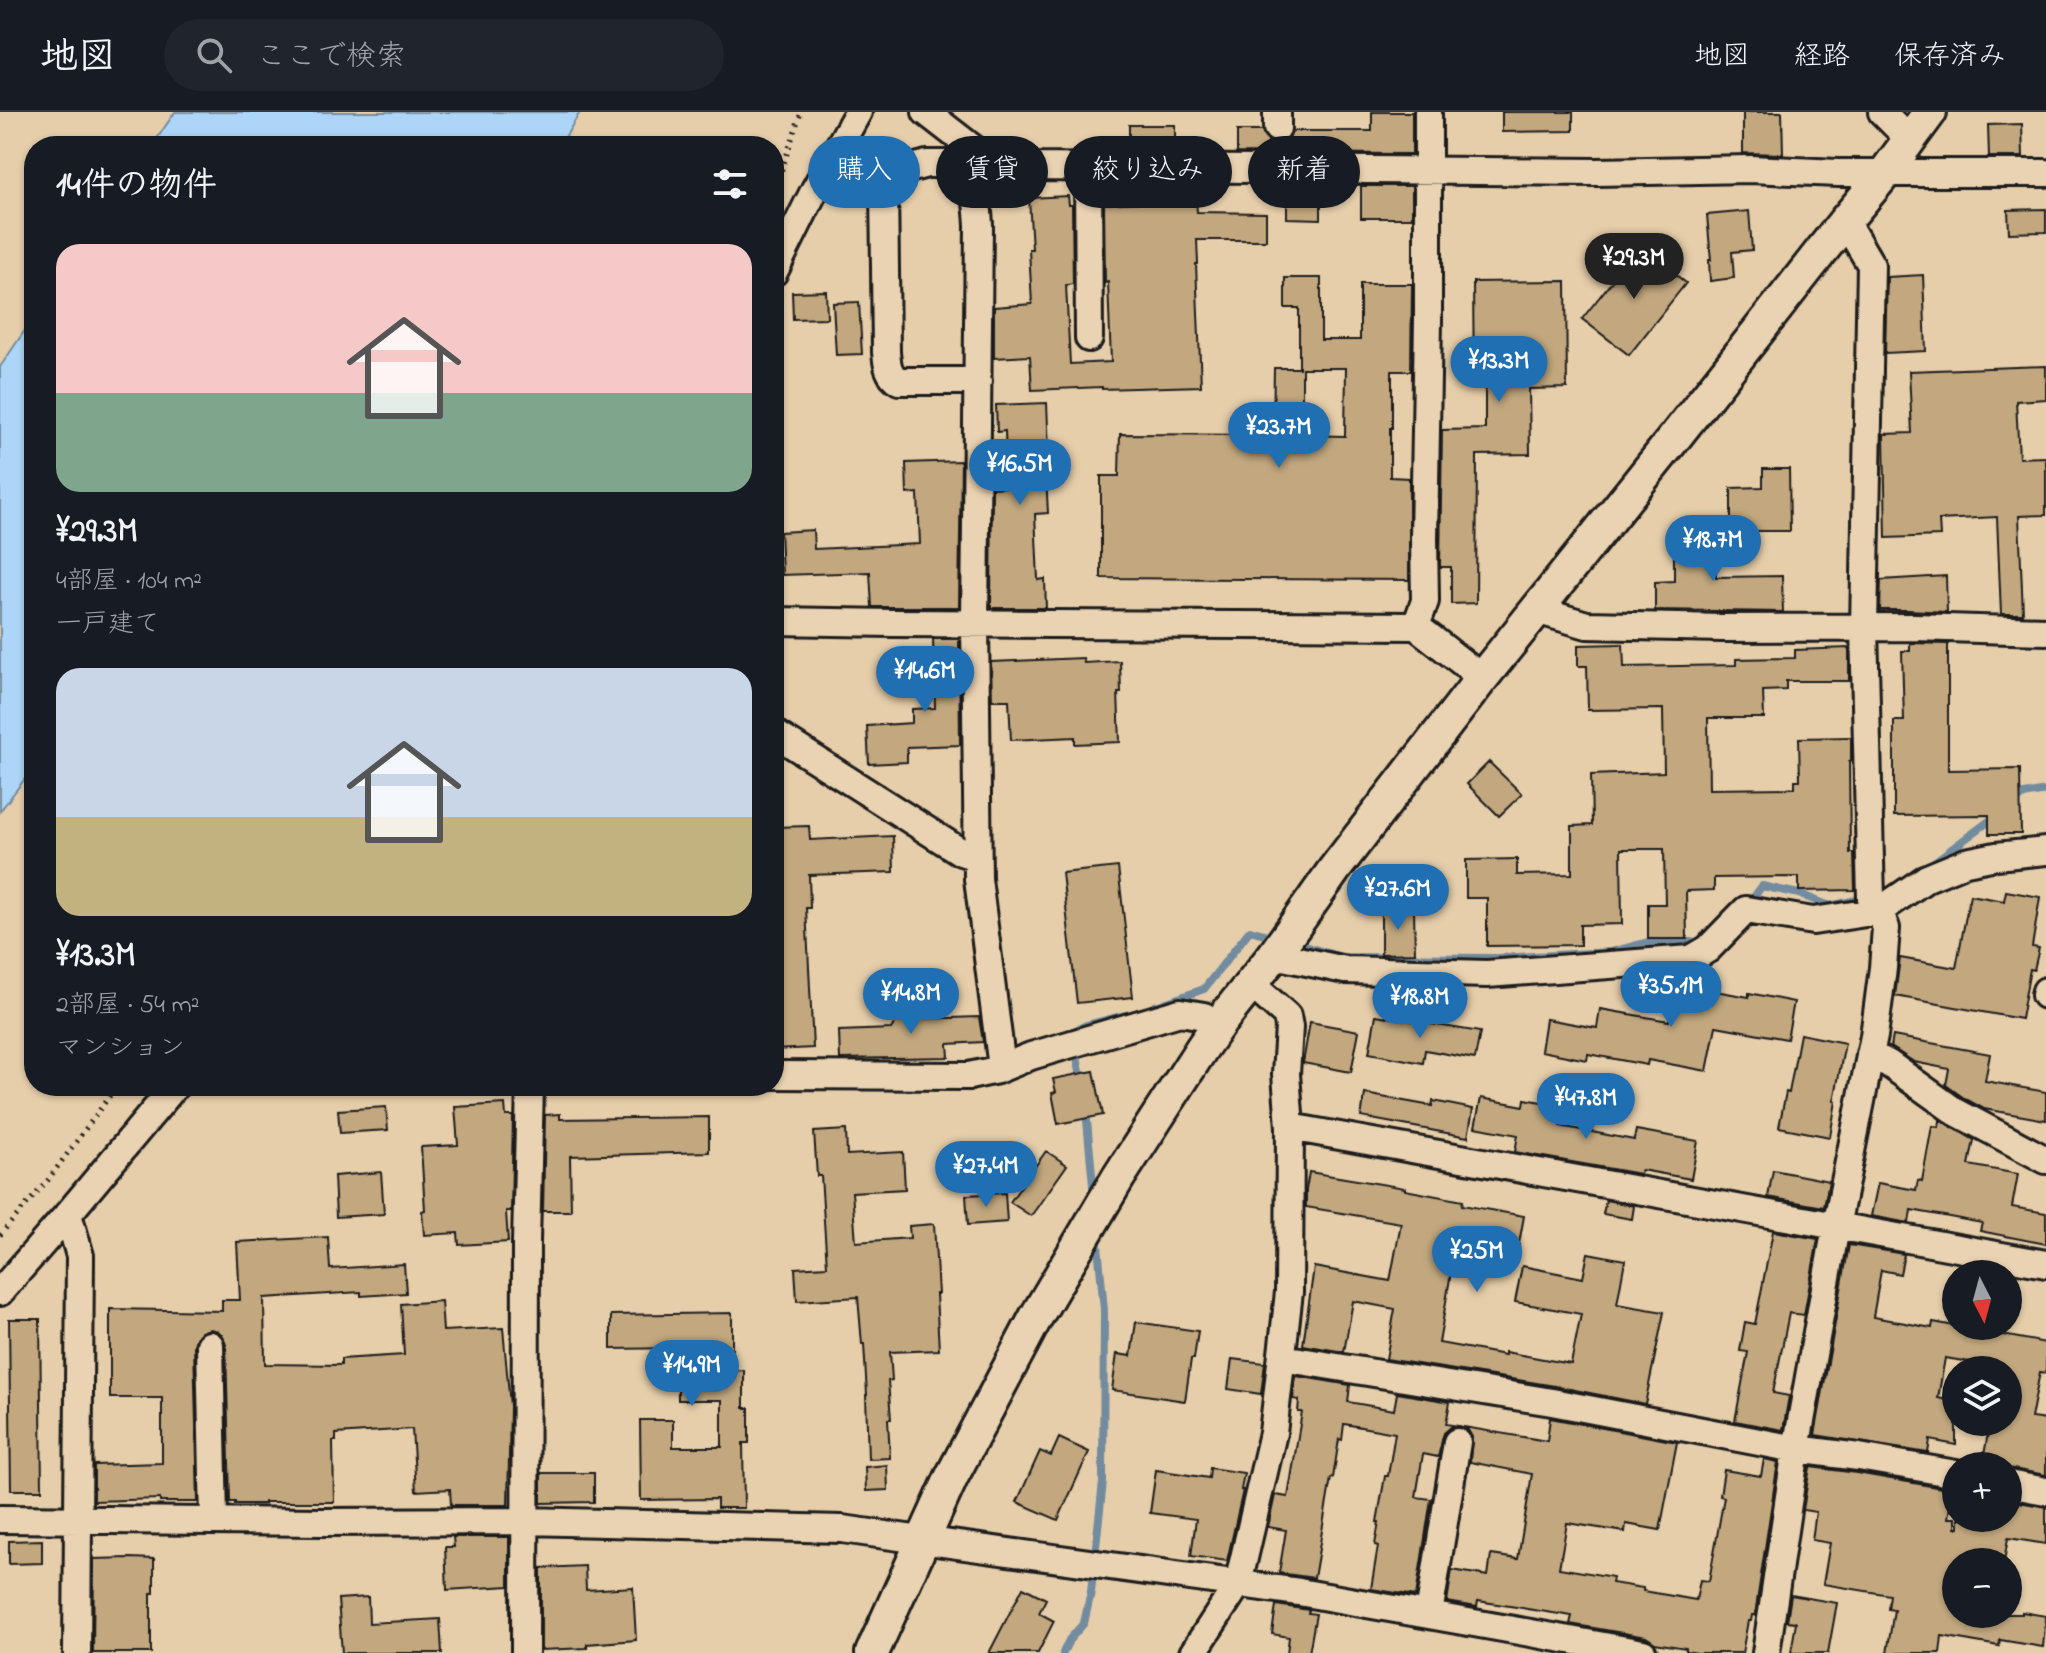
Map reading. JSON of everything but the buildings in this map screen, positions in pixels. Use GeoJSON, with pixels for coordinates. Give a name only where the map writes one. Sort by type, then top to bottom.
{"type":"FeatureCollection","features":[{"type":"Feature","properties":{"kind":"street"},"geometry":{"type":"LineString","coordinates":[[784,252],[858,112]]}},
{"type":"Feature","properties":{"kind":"street"},"geometry":{"type":"LineString","coordinates":[[926,112],[954,136]]}},
{"type":"Feature","properties":{"kind":"street"},"geometry":{"type":"LineString","coordinates":[[1416,626],[1425,601],[1428,112]]}},
{"type":"Feature","properties":{"kind":"street"},"geometry":{"type":"LineString","coordinates":[[1882,112],[1909,139]]}},
{"type":"Feature","properties":{"kind":"street"},"geometry":{"type":"LineString","coordinates":[[872,1653],[952,1476],[1036,1317],[1118,1178],[1218,1025],[1482,678],[1885,173],[1930,112]]}},
{"type":"Feature","properties":{"kind":"street"},"geometry":{"type":"LineString","coordinates":[[936,163],[913,166],[890,174],[884,185],[888,367],[899,381],[978,381]]}},
{"type":"Feature","properties":{"kind":"street"},"geometry":{"type":"LineString","coordinates":[[1232,169],[1596,172],[1750,169],[1838,173],[2046,173]]}},
{"type":"Feature","properties":{"kind":"street"},"geometry":{"type":"LineString","coordinates":[[978,208],[977,857],[981,912],[1002,1068]]}},
{"type":"Feature","properties":{"kind":"street"},"geometry":{"type":"LineString","coordinates":[[1088,208],[1089,338]]}},
{"type":"Feature","properties":{"kind":"street"},"geometry":{"type":"LineString","coordinates":[[1766,1653],[1796,1449],[1870,1054],[1886,928],[1871,899],[1864,627],[1871,265],[1845,221]]}},
{"type":"Feature","properties":{"kind":"street"},"geometry":{"type":"LineString","coordinates":[[1536,610],[1587,625],[2046,631]]}},
{"type":"Feature","properties":{"kind":"street"},"geometry":{"type":"LineString","coordinates":[[784,621],[1416,626],[1482,678]]}},
{"type":"Feature","properties":{"kind":"street"},"geometry":{"type":"LineString","coordinates":[[784,739],[961,852],[977,857]]}},
{"type":"Feature","properties":{"kind":"street"},"geometry":{"type":"LineString","coordinates":[[1274,955],[1345,970],[1437,973],[1503,973],[1691,959],[1708,949],[1746,910],[1813,921],[1879,911],[1927,878],[1966,862],[2046,851]]}},
{"type":"Feature","properties":{"kind":"street"},"geometry":{"type":"LineString","coordinates":[[1193,1653],[1238,1584],[1273,1433],[1289,1292],[1290,1127],[1286,1074],[1290,1037],[1287,1016],[1251,984]]}},
{"type":"Feature","properties":{"kind":"street"},"geometry":{"type":"LineString","coordinates":[[784,1075],[969,1076],[1180,1012],[1204,1016],[1218,1025]]}},
{"type":"Feature","properties":{"kind":"street"},"geometry":{"type":"LineString","coordinates":[[1870,1054],[1956,1112],[2046,1160]]}},
{"type":"Feature","properties":{"kind":"street"},"geometry":{"type":"LineString","coordinates":[[0,1292],[171,1096]]}},
{"type":"Feature","properties":{"kind":"street"},"geometry":{"type":"LineString","coordinates":[[525,1653],[526,1242],[530,1096]]}},
{"type":"Feature","properties":{"kind":"street"},"geometry":{"type":"LineString","coordinates":[[1290,1127],[2046,1264]]}},
{"type":"Feature","properties":{"kind":"street"},"geometry":{"type":"LineString","coordinates":[[68,1214],[80,1256],[77,1653]]}},
{"type":"Feature","properties":{"kind":"street"},"geometry":{"type":"LineString","coordinates":[[210,1345],[214,1520]]}},
{"type":"Feature","properties":{"kind":"street"},"geometry":{"type":"LineString","coordinates":[[1282,1358],[1552,1402],[1796,1449],[1942,1472]]}},
{"type":"Feature","properties":{"kind":"street"},"geometry":{"type":"LineString","coordinates":[[1429,1614],[1457,1442]]}},
{"type":"Feature","properties":{"kind":"street"},"geometry":{"type":"LineString","coordinates":[[2022,1487],[2046,1491]]}},
{"type":"Feature","properties":{"kind":"street"},"geometry":{"type":"LineString","coordinates":[[0,1519],[526,1521],[842,1529],[1299,1592],[1643,1653]]}},
{"type":"Feature","properties":{"kind":"path"},"geometry":{"type":"LineString","coordinates":[[784,163],[801,112]]}},
{"type":"Feature","properties":{"kind":"path"},"geometry":{"type":"LineString","coordinates":[[0,1235],[48,1180],[110,1096]]}},
{"type":"Feature","properties":{"kind":"water"},"geometry":{"type":"Polygon","coordinates":[[[175,112],[580,112],[566,136],[159,136],[175,112]]]}},
{"type":"Feature","properties":{"kind":"water"},"geometry":{"type":"Polygon","coordinates":[[[24,332],[24,780],[0,811],[0,367],[24,332]]]}},
{"type":"Feature","properties":{"kind":"waterway"},"geometry":{"type":"LineString","coordinates":[[2014,803],[2024,795],[2046,791]]}},
{"type":"Feature","properties":{"kind":"waterway"},"geometry":{"type":"LineString","coordinates":[[1930,865],[1996,816]]}},
{"type":"Feature","properties":{"kind":"waterway"},"geometry":{"type":"LineString","coordinates":[[1748,905],[1762,886],[1799,894],[1830,906],[1865,898]]}},
{"type":"Feature","properties":{"kind":"waterway"},"geometry":{"type":"LineString","coordinates":[[1153,1007],[1204,989],[1250,930],[1278,938]]}},
{"type":"Feature","properties":{"kind":"waterway"},"geometry":{"type":"LineString","coordinates":[[1291,942],[1341,957],[1497,958],[1611,952],[1648,942],[1702,944]]}},
{"type":"Feature","properties":{"kind":"waterway"},"geometry":{"type":"LineString","coordinates":[[1072,1034],[1086,1025],[1125,1015]]}},
{"type":"Feature","properties":{"kind":"waterway"},"geometry":{"type":"LineString","coordinates":[[1075,1048],[1082,1081]]}},
{"type":"Feature","properties":{"kind":"waterway"},"geometry":{"type":"LineString","coordinates":[[1086,1110],[1094,1196]]}},
{"type":"Feature","properties":{"kind":"waterway"},"geometry":{"type":"LineString","coordinates":[[1063,1653],[1069,1640],[1084,1623],[1091,1592],[1103,1482],[1104,1310],[1097,1234]]}}]}
